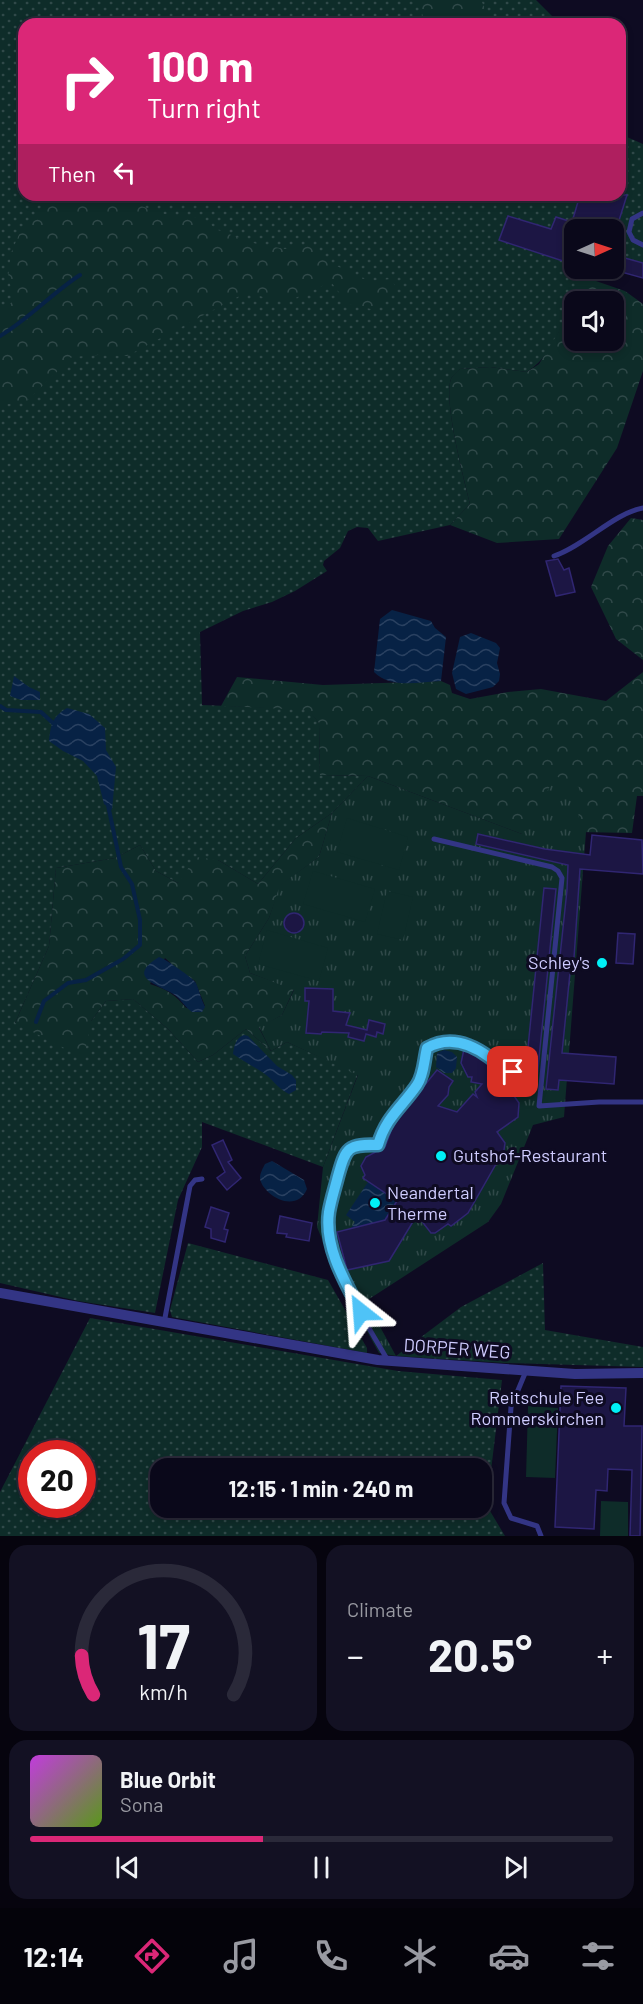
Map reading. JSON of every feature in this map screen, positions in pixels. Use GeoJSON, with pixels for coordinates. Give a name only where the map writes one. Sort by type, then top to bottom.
{"type":"FeatureCollection","features":[{"type":"Feature","properties":{"kind":"street","name":"DORPER WEG"},"geometry":{"type":"LineString","coordinates":[[0,1293],[388,1361],[575,1374],[643,1373]]}},
{"type":"Feature","properties":{"kind":"lane"},"geometry":{"type":"LineString","coordinates":[[643,213],[632,219],[629,228],[633,240],[643,245]]}},
{"type":"Feature","properties":{"kind":"lane"},"geometry":{"type":"LineString","coordinates":[[554,556],[567,552],[630,512],[643,508]]}},
{"type":"Feature","properties":{"kind":"lane"},"geometry":{"type":"LineString","coordinates":[[434,839],[552,867],[562,878],[539,1106],[643,1102]]}},
{"type":"Feature","properties":{"kind":"lane"},"geometry":{"type":"LineString","coordinates":[[388,1361],[345,1282],[333,1253],[329,1213],[343,1160],[356,1144],[378,1145],[383,1129],[417,1085],[422,1075],[427,1048],[437,1042],[450,1041],[464,1044],[480,1051],[506,1071],[513,1072]]}},
{"type":"Feature","properties":{"kind":"lane"},"geometry":{"type":"LineString","coordinates":[[164,1323],[190,1186],[195,1180],[202,1179]]}},
{"type":"Feature","properties":{"kind":"lane"},"geometry":{"type":"LineString","coordinates":[[526,1371],[511,1407],[504,1503],[511,1518],[537,1526],[541,1536]]}},
{"type":"Feature","properties":{"kind":"green space"},"geometry":{"type":"Polygon","coordinates":[[[0,0],[536,0],[554,18],[18,18],[18,201],[626,201],[626,137],[643,144],[643,274],[624,269],[624,219],[564,219],[564,279],[580,279],[575,291],[564,291],[564,320],[548,351],[539,363],[527,372],[490,367],[460,369],[451,379],[449,389],[452,421],[470,504],[450,525],[378,541],[368,528],[357,527],[348,531],[340,548],[324,561],[323,565],[327,571],[295,591],[272,602],[243,611],[200,632],[202,705],[308,709],[319,723],[320,775],[368,776],[332,813],[296,838],[258,884],[218,860],[178,883],[156,871],[140,845],[115,858],[56,868],[49,946],[15,1023],[91,1021],[106,1001],[133,999],[168,1029],[198,1062],[213,1055],[246,1029],[271,1051],[287,1042],[358,1074],[323,1167],[202,1122],[202,1147],[178,1200],[155,1313],[78,1301],[0,1283],[0,0]]]}},
{"type":"Feature","properties":{"kind":"green space"},"geometry":{"type":"Polygon","coordinates":[[[420,0],[481,0],[489,18],[423,18],[420,0]]]}},
{"type":"Feature","properties":{"kind":"green space"},"geometry":{"type":"Polygon","coordinates":[[[55,201],[127,201],[164,214],[201,218],[218,230],[253,243],[285,249],[308,244],[330,263],[370,281],[391,279],[397,289],[371,309],[348,304],[331,282],[291,300],[273,300],[247,292],[127,356],[72,357],[26,402],[0,405],[0,313],[15,299],[8,278],[11,253],[20,232],[45,204],[55,201]]]}},
{"type":"Feature","properties":{"kind":"green space"},"geometry":{"type":"Polygon","coordinates":[[[593,280],[625,291],[643,304],[643,371],[617,448],[559,539],[497,543],[450,525],[470,504],[459,459],[450,404],[449,389],[452,378],[460,369],[490,367],[527,372],[539,364],[558,333],[564,317],[564,351],[624,351],[624,291],[574,291],[578,281],[593,280]]]}},
{"type":"Feature","properties":{"kind":"green space"},"geometry":{"type":"Polygon","coordinates":[[[631,518],[643,520],[643,660],[616,639],[591,587],[608,546],[631,518]]]}},
{"type":"Feature","properties":{"kind":"green space"},"geometry":{"type":"Polygon","coordinates":[[[643,672],[643,796],[637,796],[632,833],[522,834],[368,776],[320,775],[319,723],[308,710],[221,706],[237,677],[323,685],[441,681],[450,685],[452,693],[470,699],[541,689],[606,701],[643,672]]]}},
{"type":"Feature","properties":{"kind":"green space"},"geometry":{"type":"Polygon","coordinates":[[[368,776],[522,834],[556,776],[581,788],[577,831],[586,832],[564,1117],[533,1125],[501,1204],[488,1222],[366,1301],[396,1356],[379,1353],[340,1283],[317,1227],[323,1167],[358,1075],[287,1042],[271,1051],[259,1027],[282,1015],[294,990],[250,973],[245,956],[269,918],[280,885],[319,857],[332,813],[368,776]]]}},
{"type":"Feature","properties":{"kind":"green space"},"geometry":{"type":"Polygon","coordinates":[[[332,813],[319,857],[281,885],[269,918],[245,956],[250,973],[294,989],[282,1015],[259,1028],[271,1051],[246,1029],[213,1055],[198,1062],[168,1029],[133,999],[106,1001],[91,1021],[84,1058],[15,1023],[49,946],[56,868],[115,858],[140,845],[156,871],[178,883],[196,857],[218,860],[258,884],[296,838],[332,813]],[[165,958],[150,984],[170,993],[186,1008],[205,1006],[195,981],[165,958]]]}},
{"type":"Feature","properties":{"kind":"green space"},"geometry":{"type":"Polygon","coordinates":[[[347,818],[408,837],[399,870],[337,852],[347,818]]]}},
{"type":"Feature","properties":{"kind":"green space"},"geometry":{"type":"Polygon","coordinates":[[[313,871],[375,889],[365,922],[303,904],[313,871]]]}},
{"type":"Feature","properties":{"kind":"green space"},"geometry":{"type":"Polygon","coordinates":[[[387,891],[413,897],[403,940],[377,934],[387,891]]]}},
{"type":"Feature","properties":{"kind":"green space"},"geometry":{"type":"Polygon","coordinates":[[[267,930],[328,948],[319,981],[258,964],[267,930]]]}},
{"type":"Feature","properties":{"kind":"green space"},"geometry":{"type":"Polygon","coordinates":[[[188,1243],[328,1280],[367,1348],[367,1353],[172,1317],[170,1310],[188,1243]]]}},
{"type":"Feature","properties":{"kind":"green space"},"geometry":{"type":"Polygon","coordinates":[[[543,1263],[545,1330],[643,1347],[643,1367],[504,1363],[396,1356],[461,1307],[543,1263]]]}},
{"type":"Feature","properties":{"kind":"green space"},"geometry":{"type":"Polygon","coordinates":[[[90,1318],[398,1371],[502,1380],[492,1462],[492,1458],[150,1458],[150,1518],[492,1518],[492,1514],[505,1536],[0,1536],[0,1492],[18,1457],[18,1518],[96,1518],[96,1440],[27,1440],[90,1318]]]}},
{"type":"Feature","properties":{"kind":"green space"},"geometry":{"type":"Polygon","coordinates":[[[528,1406],[558,1408],[555,1478],[526,1477],[528,1406]]]}},
{"type":"Feature","properties":{"kind":"green space"},"geometry":{"type":"Polygon","coordinates":[[[601,1501],[628,1502],[628,1536],[600,1536],[601,1501]]]}},
{"type":"Feature","properties":{"kind":"water"},"geometry":{"type":"Polygon","coordinates":[[[392,610],[431,621],[435,628],[446,637],[441,681],[397,683],[388,681],[374,672],[380,619],[392,610]]]}},
{"type":"Feature","properties":{"kind":"water"},"geometry":{"type":"Polygon","coordinates":[[[471,633],[496,643],[500,648],[497,663],[500,674],[499,681],[493,687],[466,694],[456,689],[452,673],[460,637],[471,633]]]}},
{"type":"Feature","properties":{"kind":"water"},"geometry":{"type":"Polygon","coordinates":[[[14,676],[40,692],[40,700],[21,700],[10,696],[14,676]]]}},
{"type":"Feature","properties":{"kind":"water"},"geometry":{"type":"Polygon","coordinates":[[[67,708],[89,714],[105,728],[106,750],[116,767],[112,810],[104,804],[97,776],[83,761],[49,741],[53,722],[67,708]]]}},
{"type":"Feature","properties":{"kind":"water"},"geometry":{"type":"Polygon","coordinates":[[[159,957],[178,968],[196,983],[205,1007],[202,1012],[192,1012],[175,995],[148,980],[145,970],[159,957]]]}},
{"type":"Feature","properties":{"kind":"water"},"geometry":{"type":"Polygon","coordinates":[[[244,1035],[248,1036],[277,1066],[292,1075],[296,1080],[296,1090],[289,1094],[285,1092],[266,1074],[233,1054],[236,1043],[244,1035]]]}},
{"type":"Feature","properties":{"kind":"water"},"geometry":{"type":"Polygon","coordinates":[[[444,1050],[452,1052],[457,1057],[456,1068],[452,1073],[444,1073],[436,1067],[437,1053],[444,1050]]]}},
{"type":"Feature","properties":{"kind":"water"},"geometry":{"type":"Polygon","coordinates":[[[272,1161],[304,1180],[307,1189],[302,1197],[295,1201],[287,1201],[279,1199],[266,1190],[260,1174],[265,1164],[272,1161]]]}},
{"type":"Feature","properties":{"kind":"water","name":"Neandertal Therme"},"geometry":{"type":"Polygon","coordinates":[[[368,1182],[397,1201],[385,1220],[351,1228],[355,1222],[346,1215],[368,1182]]]}},
{"type":"Feature","properties":{"kind":"building"},"geometry":{"type":"Polygon","coordinates":[[[578,201],[625,201],[619,219],[573,219],[578,201]]]}},
{"type":"Feature","properties":{"kind":"building"},"geometry":{"type":"Polygon","coordinates":[[[508,216],[551,229],[556,217],[564,220],[564,261],[499,240],[508,216]]]}},
{"type":"Feature","properties":{"kind":"building"},"geometry":{"type":"Polygon","coordinates":[[[624,258],[643,263],[643,278],[624,273],[624,258]]]}},
{"type":"Feature","properties":{"kind":"building"},"geometry":{"type":"Polygon","coordinates":[[[558,559],[564,570],[569,568],[575,592],[556,596],[546,561],[558,559]]]}},
{"type":"Feature","properties":{"kind":"building"},"geometry":{"type":"Polygon","coordinates":[[[478,834],[545,849],[590,855],[592,835],[642,840],[643,874],[580,869],[574,958],[570,973],[562,1053],[616,1057],[614,1084],[559,1080],[558,1090],[546,1089],[568,865],[476,844],[478,834]]]}},
{"type":"Feature","properties":{"kind":"building"},"geometry":{"type":"Polygon","coordinates":[[[544,888],[556,889],[536,1088],[524,1087],[544,888]]]}},
{"type":"Feature","properties":{"kind":"building"},"geometry":{"type":"Polygon","coordinates":[[[294,913],[301,916],[304,923],[301,930],[294,933],[287,930],[284,923],[287,916],[294,913]]]}},
{"type":"Feature","properties":{"kind":"building"},"geometry":{"type":"Polygon","coordinates":[[[618,933],[635,934],[633,964],[616,963],[618,933]]]}},
{"type":"Feature","properties":{"kind":"building"},"geometry":{"type":"Polygon","coordinates":[[[305,988],[333,989],[333,1011],[350,1013],[346,1025],[367,1030],[369,1020],[385,1024],[383,1034],[377,1032],[376,1037],[366,1034],[364,1041],[348,1037],[349,1033],[306,1033],[309,1001],[305,1001],[305,988]]]}},
{"type":"Feature","properties":{"kind":"building"},"geometry":{"type":"Polygon","coordinates":[[[464,1049],[479,1056],[502,1075],[500,1076],[519,1103],[518,1117],[497,1132],[505,1143],[504,1150],[468,1213],[451,1226],[448,1224],[435,1233],[431,1233],[417,1215],[389,1261],[347,1270],[337,1232],[385,1220],[397,1201],[363,1178],[365,1175],[361,1166],[366,1157],[385,1147],[394,1123],[437,1070],[453,1081],[448,1095],[438,1106],[457,1112],[473,1094],[477,1097],[475,1092],[482,1084],[471,1082],[472,1077],[468,1077],[461,1063],[464,1049]]]}},
{"type":"Feature","properties":{"kind":"building"},"geometry":{"type":"Polygon","coordinates":[[[223,1140],[232,1160],[228,1162],[241,1178],[227,1190],[217,1178],[225,1172],[212,1145],[223,1140]]]}},
{"type":"Feature","properties":{"kind":"building"},"geometry":{"type":"Polygon","coordinates":[[[211,1207],[229,1213],[224,1229],[228,1230],[225,1242],[211,1238],[211,1229],[205,1227],[211,1207]]]}},
{"type":"Feature","properties":{"kind":"building"},"geometry":{"type":"Polygon","coordinates":[[[280,1216],[312,1223],[309,1241],[277,1233],[280,1216]]]}},
{"type":"Feature","properties":{"kind":"building"},"geometry":{"type":"Polygon","coordinates":[[[561,1386],[626,1388],[624,1426],[642,1426],[640,1536],[630,1536],[632,1470],[608,1469],[607,1491],[596,1490],[594,1529],[555,1527],[561,1386]]]}},
{"type":"Feature","properties":{"kind":"waterway"},"geometry":{"type":"LineString","coordinates":[[0,336],[80,275]]}},
{"type":"Feature","properties":{"kind":"waterway"},"geometry":{"type":"LineString","coordinates":[[0,706],[6,710],[41,712],[55,725]]}},
{"type":"Feature","properties":{"kind":"waterway"},"geometry":{"type":"LineString","coordinates":[[36,1022],[44,1001],[68,983],[86,980],[123,959],[140,945],[140,920],[132,884],[121,867],[108,805]]}},
{"type":"Feature","properties":{"kind":"place","name":"Schley's"},"geometry":{"type":"Point","coordinates":[602,963]}},
{"type":"Feature","properties":{"kind":"place","name":"Gutshof-Restaurant"},"geometry":{"type":"Point","coordinates":[441,1156]}},
{"type":"Feature","properties":{"kind":"place","name":"Neandertal Therme"},"geometry":{"type":"Point","coordinates":[375,1203]}},
{"type":"Feature","properties":{"kind":"place","name":"Reitschule Fee Rommerskirchen"},"geometry":{"type":"Point","coordinates":[616,1408]}},
{"type":"Feature","properties":{"kind":"route"},"geometry":{"type":"LineString","coordinates":[[361,1312],[333,1253],[329,1230],[329,1213],[343,1160],[349,1150],[356,1144],[378,1145],[383,1129],[417,1085],[422,1075],[427,1048],[437,1042],[450,1041],[464,1044],[480,1051],[506,1071],[513,1072]]}}]}
